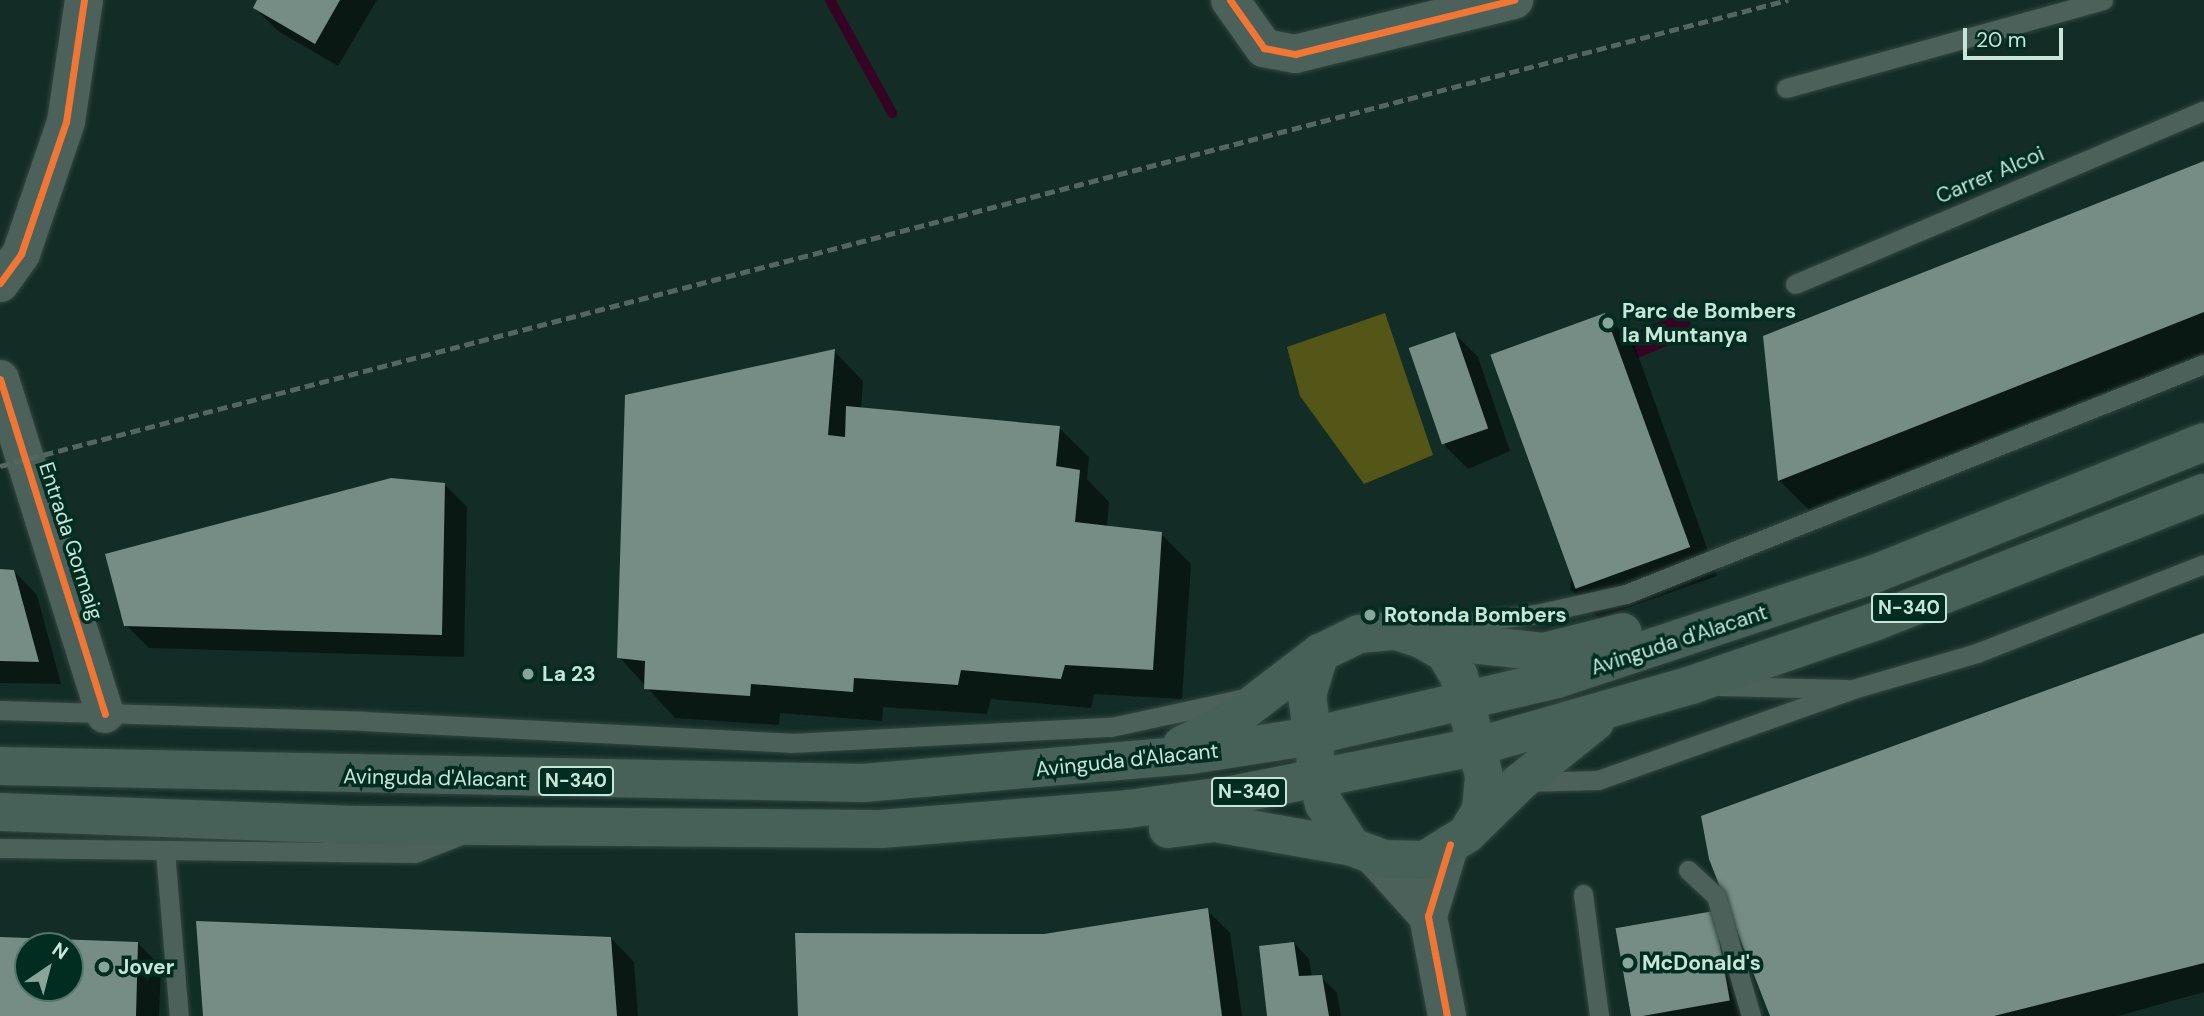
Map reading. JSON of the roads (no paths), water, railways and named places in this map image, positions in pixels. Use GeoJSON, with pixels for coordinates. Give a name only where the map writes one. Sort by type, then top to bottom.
{"type":"FeatureCollection","features":[{"type":"Feature","properties":{"kind":"main road","name":"Avinguda d'Alacant"},"geometry":{"type":"LineString","coordinates":[[0,766],[863,783],[1152,759],[1312,736],[1557,679],[1748,618],[1874,574],[2204,442]]}},
{"type":"Feature","properties":{"kind":"main road","name":"N-340"},"geometry":{"type":"LineString","coordinates":[[0,812],[483,826],[881,829],[1128,809],[1318,779],[1475,747],[1609,710],[1691,685],[1874,622],[2204,492]]}},
{"type":"Feature","properties":{"kind":"main road"},"geometry":{"type":"LineString","coordinates":[[1152,759],[1232,720],[1320,653],[1359,634],[1409,635],[1544,652],[1655,622],[1748,618]]}},
{"type":"Feature","properties":{"kind":"main road"},"geometry":{"type":"LineString","coordinates":[[1409,635],[1445,653],[1453,664],[1484,776],[1482,799],[1458,839]]}},
{"type":"Feature","properties":{"kind":"main road"},"geometry":{"type":"LineString","coordinates":[[1320,653],[1307,695],[1318,779],[1324,804],[1363,851]]}},
{"type":"Feature","properties":{"kind":"main road"},"geometry":{"type":"LineString","coordinates":[[881,829],[1014,847],[1215,823],[1425,860],[1458,839],[1520,782],[1609,710]]}},
{"type":"Feature","properties":{"kind":"street"},"geometry":{"type":"LineString","coordinates":[[0,283],[21,254],[66,122],[84,0]]}},
{"type":"Feature","properties":{"kind":"street"},"geometry":{"type":"LineString","coordinates":[[1230,0],[1264,48],[1295,54],[1514,0]]}},
{"type":"Feature","properties":{"kind":"street","name":"Entrada Gormaig"},"geometry":{"type":"LineString","coordinates":[[0,379],[105,714]]}},
{"type":"Feature","properties":{"kind":"street"},"geometry":{"type":"LineString","coordinates":[[1447,1016],[1428,916],[1458,839]]}},
{"type":"Feature","properties":{"kind":"street"},"geometry":{"type":"LineString","coordinates":[[1363,851],[1428,916]]}},
{"type":"Feature","properties":{"kind":"lane"},"geometry":{"type":"LineString","coordinates":[[1786,88],[2103,0]]}},
{"type":"Feature","properties":{"kind":"lane","name":"Carrer Alcoi"},"geometry":{"type":"LineString","coordinates":[[1795,284],[2204,110]]}},
{"type":"Feature","properties":{"kind":"lane"},"geometry":{"type":"LineString","coordinates":[[1409,635],[1536,614],[1626,594],[2204,364]]}},
{"type":"Feature","properties":{"kind":"lane"},"geometry":{"type":"LineString","coordinates":[[1520,782],[1598,780],[1853,689],[1977,653],[2204,564]]}},
{"type":"Feature","properties":{"kind":"lane"},"geometry":{"type":"LineString","coordinates":[[1691,685],[1853,689]]}},
{"type":"Feature","properties":{"kind":"lane"},"geometry":{"type":"LineString","coordinates":[[0,710],[363,721],[790,743],[886,741],[1111,727],[1264,695]]}},
{"type":"Feature","properties":{"kind":"lane"},"geometry":{"type":"LineString","coordinates":[[0,848],[415,853],[483,826]]}},
{"type":"Feature","properties":{"kind":"lane"},"geometry":{"type":"LineString","coordinates":[[165,851],[179,1016]]}},
{"type":"Feature","properties":{"kind":"lane"},"geometry":{"type":"LineString","coordinates":[[1688,870],[1716,896],[1751,1016]]}},
{"type":"Feature","properties":{"kind":"lane"},"geometry":{"type":"LineString","coordinates":[[1583,894],[1599,1016]]}},
{"type":"Feature","properties":{"kind":"waterway"},"geometry":{"type":"LineString","coordinates":[[830,0],[892,113]]}},
{"type":"Feature","properties":{"kind":"railway"},"geometry":{"type":"LineString","coordinates":[[0,466],[1788,0]]}},
{"type":"Feature","properties":{"kind":"place","name":"Parc de Bombers la Muntanya"},"geometry":{"type":"Point","coordinates":[1608,323]}},
{"type":"Feature","properties":{"kind":"place","name":"Rotonda Bombers"},"geometry":{"type":"Point","coordinates":[1370,615]}},
{"type":"Feature","properties":{"kind":"place","name":"La 23"},"geometry":{"type":"Point","coordinates":[528,674]}},
{"type":"Feature","properties":{"kind":"place","name":"McDonald's"},"geometry":{"type":"Point","coordinates":[1628,963]}},
{"type":"Feature","properties":{"kind":"place","name":"Jover"},"geometry":{"type":"Point","coordinates":[104,967]}}]}
